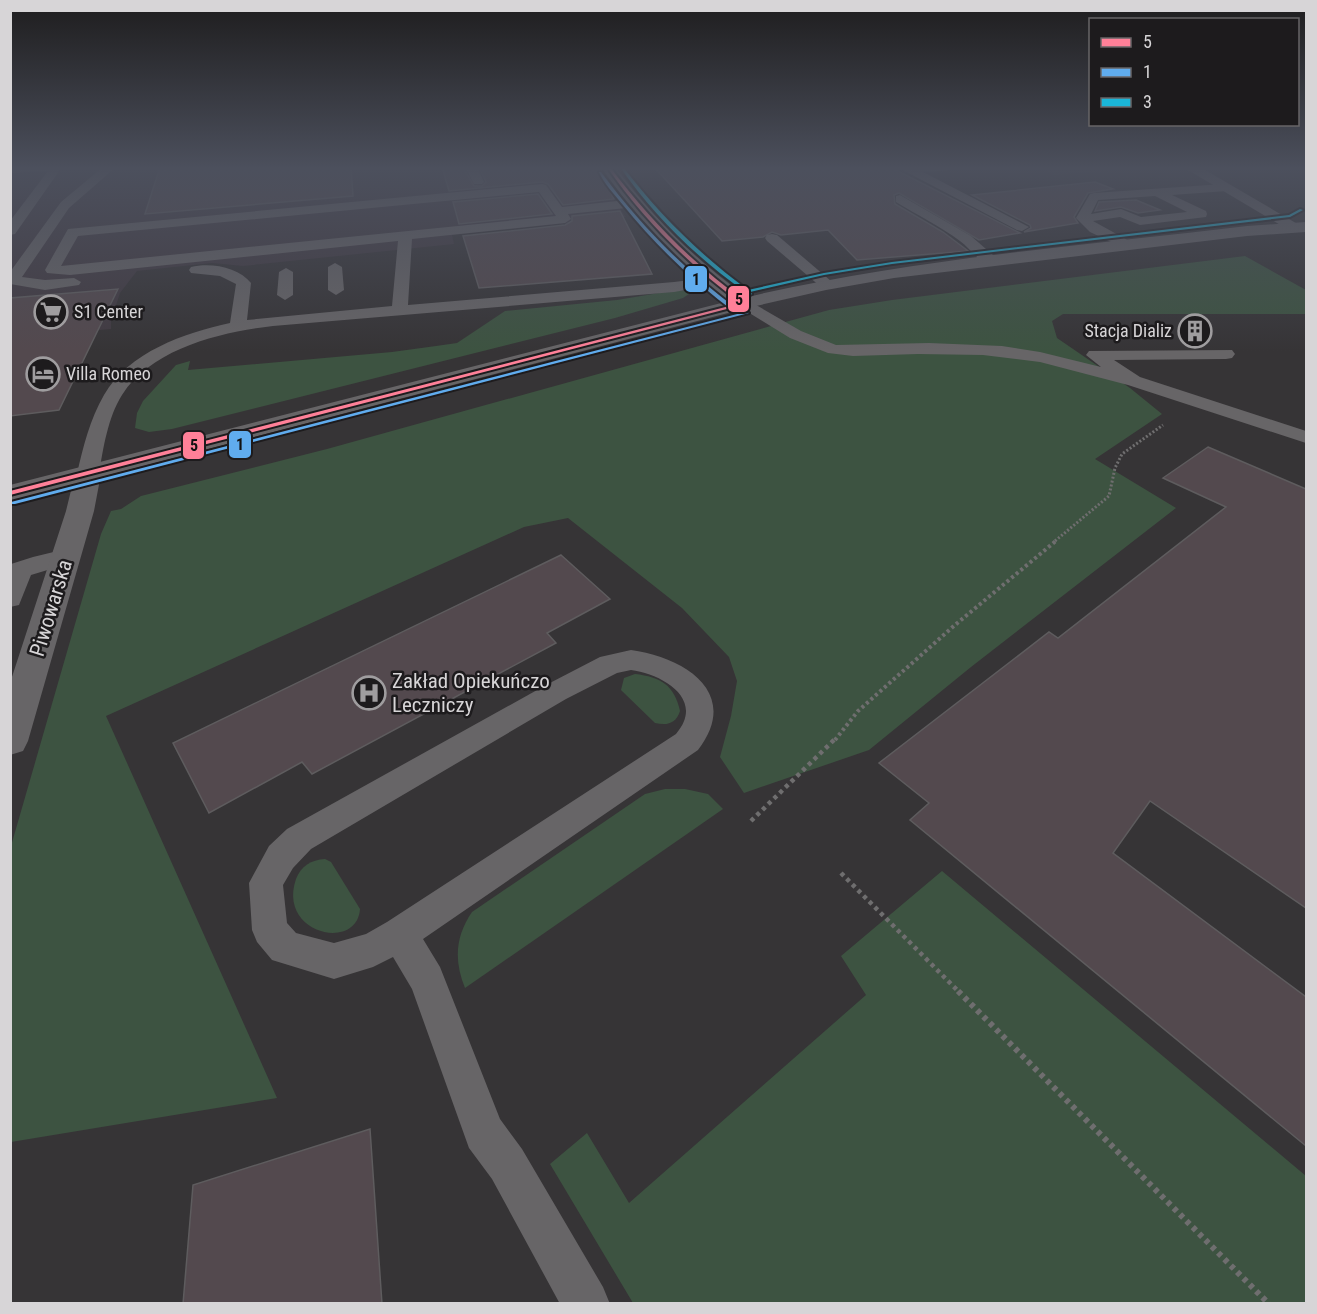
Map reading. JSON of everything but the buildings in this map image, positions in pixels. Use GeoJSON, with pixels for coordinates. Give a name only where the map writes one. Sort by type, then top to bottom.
{"type":"FeatureCollection","features":[{"type":"Feature","properties":{"kind":"main road"},"geometry":{"type":"LineString","coordinates":[[661,228],[714,281],[744,303]]}},
{"type":"Feature","properties":{"kind":"main road"},"geometry":{"type":"LineString","coordinates":[[10,493],[744,303],[826,284],[894,273],[1266,228]]}},
{"type":"Feature","properties":{"kind":"main road","name":"Piwowarska"},"geometry":{"type":"LineString","coordinates":[[10,741],[80,511],[88,474]]}},
{"type":"Feature","properties":{"kind":"lane"},"geometry":{"type":"LineString","coordinates":[[12,279],[48,228]]}},
{"type":"Feature","properties":{"kind":"lane"},"geometry":{"type":"LineString","coordinates":[[52,270],[73,232],[108,228]]}},
{"type":"Feature","properties":{"kind":"lane"},"geometry":{"type":"LineString","coordinates":[[122,271],[139,228]]}},
{"type":"Feature","properties":{"kind":"lane"},"geometry":{"type":"LineString","coordinates":[[12,279],[45,285],[122,271],[477,228]]}},
{"type":"Feature","properties":{"kind":"lane"},"geometry":{"type":"LineString","coordinates":[[948,228],[966,239],[994,262]]}},
{"type":"Feature","properties":{"kind":"lane"},"geometry":{"type":"LineString","coordinates":[[1094,228],[1126,245]]}},
{"type":"Feature","properties":{"kind":"lane"},"geometry":{"type":"LineString","coordinates":[[400,309],[405,236]]}},
{"type":"Feature","properties":{"kind":"lane"},"geometry":{"type":"LineString","coordinates":[[772,238],[826,284]]}},
{"type":"Feature","properties":{"kind":"lane"},"geometry":{"type":"LineString","coordinates":[[335,267],[336,290]]}},
{"type":"Feature","properties":{"kind":"lane"},"geometry":{"type":"LineString","coordinates":[[12,279],[52,270],[226,271],[244,283],[237,325]]}},
{"type":"Feature","properties":{"kind":"lane"},"geometry":{"type":"LineString","coordinates":[[285,295],[286,272]]}},
{"type":"Feature","properties":{"kind":"lane"},"geometry":{"type":"LineString","coordinates":[[88,474],[92,452],[114,393],[139,367],[188,340],[209,332],[237,325],[400,309],[651,289],[714,281]]}},
{"type":"Feature","properties":{"kind":"lane"},"geometry":{"type":"LineString","coordinates":[[744,303],[809,340],[828,348],[851,351],[918,348],[1023,353],[1134,381],[1306,436]]}},
{"type":"Feature","properties":{"kind":"lane"},"geometry":{"type":"LineString","coordinates":[[1134,381],[1095,355],[1226,354]]}},
{"type":"Feature","properties":{"kind":"lane"},"geometry":{"type":"LineString","coordinates":[[10,598],[20,570],[41,562],[66,557]]}},
{"type":"Feature","properties":{"kind":"lane"},"geometry":{"type":"LineString","coordinates":[[631,660],[648,661],[681,675],[695,694],[698,707],[697,727],[687,742],[400,934],[373,949],[334,961],[285,948],[270,930],[266,904],[266,882],[281,857],[299,839],[413,772],[610,664],[631,660]]}},
{"type":"Feature","properties":{"kind":"lane"},"geometry":{"type":"LineString","coordinates":[[400,934],[427,980],[484,1133],[507,1164],[586,1304]]}},
{"type":"Feature","properties":{"kind":"path"},"geometry":{"type":"LineString","coordinates":[[751,820],[829,747],[858,711],[955,625],[1109,496],[1115,468],[1122,454],[1179,413],[1134,381]]}},
{"type":"Feature","properties":{"kind":"path"},"geometry":{"type":"LineString","coordinates":[[841,873],[1269,1304]]}},
{"type":"Feature","properties":{"kind":"shaded area"},"geometry":{"type":"Polygon","coordinates":[[[11,228],[517,228],[452,235],[454,244],[243,266],[212,263],[137,271],[120,293],[111,321],[111,329],[11,338],[11,228]]]}},
{"type":"Feature","properties":{"kind":"green space"},"geometry":{"type":"Polygon","coordinates":[[[1245,256],[1306,290],[1306,314],[1063,314],[1052,321],[1057,338],[1130,388],[1162,414],[1095,459],[1176,508],[971,667],[869,750],[744,793],[720,757],[737,681],[729,657],[682,608],[568,518],[524,527],[106,716],[277,1098],[11,1142],[11,846],[101,534],[111,511],[121,509],[141,496],[327,449],[829,310],[892,300],[1245,256]]]}},
{"type":"Feature","properties":{"kind":"green space"},"geometry":{"type":"Polygon","coordinates":[[[677,290],[688,291],[689,294],[683,298],[615,318],[172,429],[149,432],[135,428],[137,413],[143,401],[176,365],[190,361],[188,370],[392,352],[457,343],[505,311],[617,300],[677,290]]]}},
{"type":"Feature","properties":{"kind":"green space"},"geometry":{"type":"Polygon","coordinates":[[[635,674],[659,680],[670,689],[680,711],[674,721],[668,724],[655,723],[621,690],[624,678],[635,674]]]}},
{"type":"Feature","properties":{"kind":"green space"},"geometry":{"type":"Polygon","coordinates":[[[665,789],[685,789],[708,794],[723,809],[465,988],[459,968],[458,949],[462,931],[472,912],[645,794],[665,789]]]}},
{"type":"Feature","properties":{"kind":"green space"},"geometry":{"type":"Polygon","coordinates":[[[325,859],[331,862],[360,909],[356,922],[346,930],[333,933],[320,931],[307,924],[298,913],[293,898],[296,879],[304,867],[311,862],[325,859]]]}},
{"type":"Feature","properties":{"kind":"green space"},"geometry":{"type":"Polygon","coordinates":[[[942,871],[1306,1176],[1306,1303],[633,1303],[550,1164],[587,1133],[629,1203],[866,995],[841,956],[942,871]]]}},
{"type":"Feature","properties":{"kind":"transit line","name":"1"},"geometry":{"type":"LineString","coordinates":[[645,228],[699,282],[738,312]]}},
{"type":"Feature","properties":{"kind":"transit line","name":"5"},"geometry":{"type":"LineString","coordinates":[[659,228],[724,289],[744,303]]}},
{"type":"Feature","properties":{"kind":"transit line","name":"3"},"geometry":{"type":"LineString","coordinates":[[673,228],[714,266],[750,294]]}},
{"type":"Feature","properties":{"kind":"transit line","name":"3"},"geometry":{"type":"LineString","coordinates":[[742,293],[824,274],[892,263],[1186,228]]}},
{"type":"Feature","properties":{"kind":"transit line","name":"5"},"geometry":{"type":"LineString","coordinates":[[10,493],[744,303]]}},
{"type":"Feature","properties":{"kind":"transit line","name":"1"},"geometry":{"type":"LineString","coordinates":[[13,503],[747,313]]}},
{"type":"Feature","properties":{"kind":"place","name":"S1 Center"},"geometry":{"type":"Point","coordinates":[51,312]}},
{"type":"Feature","properties":{"kind":"place","name":"Stacja Dializ"},"geometry":{"type":"Point","coordinates":[1195,331]}},
{"type":"Feature","properties":{"kind":"place","name":"Villa Romeo"},"geometry":{"type":"Point","coordinates":[43,374]}},
{"type":"Feature","properties":{"kind":"place","name":"Zakład Opiekuńczo Leczniczy"},"geometry":{"type":"Point","coordinates":[369,693]}}]}
